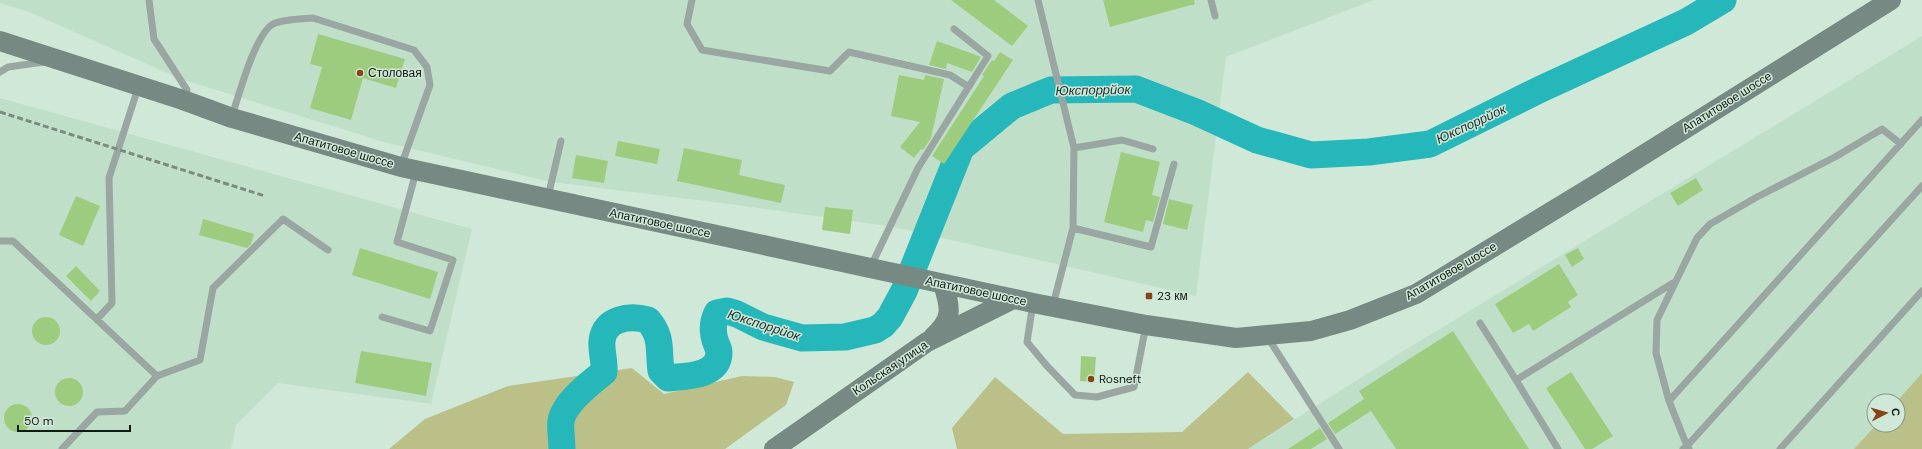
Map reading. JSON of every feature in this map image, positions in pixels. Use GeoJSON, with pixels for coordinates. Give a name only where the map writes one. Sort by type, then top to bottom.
{"type":"FeatureCollection","features":[{"type":"Feature","properties":{"kind":"street","name":"Апатитовое шоссе"},"geometry":{"type":"LineString","coordinates":[[0,41],[183,100],[232,118],[409,168],[869,269],[1032,303],[1146,325],[1236,338],[1312,331],[1350,320],[1416,294],[1600,182],[1891,0]]}},
{"type":"Feature","properties":{"kind":"street"},"geometry":{"type":"LineString","coordinates":[[927,342],[944,327],[949,316],[949,303],[936,282]]}},
{"type":"Feature","properties":{"kind":"street","name":"Кольская улица"},"geometry":{"type":"LineString","coordinates":[[774,449],[927,342],[1013,299]]}},
{"type":"Feature","properties":{"kind":"lane"},"geometry":{"type":"LineString","coordinates":[[149,0],[154,38],[187,90],[183,100]]}},
{"type":"Feature","properties":{"kind":"lane"},"geometry":{"type":"LineString","coordinates":[[692,0],[687,24],[702,50],[830,71],[849,52],[950,76],[969,87]]}},
{"type":"Feature","properties":{"kind":"lane"},"geometry":{"type":"LineString","coordinates":[[1038,0],[1074,147],[1073,228],[1052,307]]}},
{"type":"Feature","properties":{"kind":"lane"},"geometry":{"type":"LineString","coordinates":[[1211,0],[1215,16]]}},
{"type":"Feature","properties":{"kind":"lane"},"geometry":{"type":"LineString","coordinates":[[232,118],[250,62],[262,33],[273,24],[313,18],[414,50],[427,67],[430,85],[409,168],[396,242],[453,260],[430,331],[382,317]]}},
{"type":"Feature","properties":{"kind":"lane"},"geometry":{"type":"LineString","coordinates":[[869,269],[918,168],[988,56],[954,29]]}},
{"type":"Feature","properties":{"kind":"lane"},"geometry":{"type":"LineString","coordinates":[[0,72],[8,67],[60,60]]}},
{"type":"Feature","properties":{"kind":"lane"},"geometry":{"type":"LineString","coordinates":[[97,319],[112,303],[109,178],[139,86]]}},
{"type":"Feature","properties":{"kind":"lane"},"geometry":{"type":"LineString","coordinates":[[1669,401],[1922,120]]}},
{"type":"Feature","properties":{"kind":"lane"},"geometry":{"type":"LineString","coordinates":[[1901,144],[1882,129],[1835,157],[1757,197],[1710,224],[1697,238],[1673,283],[1657,320],[1656,353],[1669,401],[1686,448],[1922,186]]}},
{"type":"Feature","properties":{"kind":"lane"},"geometry":{"type":"LineString","coordinates":[[1074,147],[1122,140],[1153,149]]}},
{"type":"Feature","properties":{"kind":"lane"},"geometry":{"type":"LineString","coordinates":[[548,199],[561,141]]}},
{"type":"Feature","properties":{"kind":"lane"},"geometry":{"type":"LineString","coordinates":[[1073,228],[1151,247],[1174,164]]}},
{"type":"Feature","properties":{"kind":"lane"},"geometry":{"type":"LineString","coordinates":[[62,449],[97,412],[125,411],[157,376],[200,360],[213,288],[283,219],[328,250]]}},
{"type":"Feature","properties":{"kind":"lane"},"geometry":{"type":"LineString","coordinates":[[0,241],[13,241],[157,376]]}},
{"type":"Feature","properties":{"kind":"lane"},"geometry":{"type":"LineString","coordinates":[[1516,380],[1673,283]]}},
{"type":"Feature","properties":{"kind":"lane"},"geometry":{"type":"LineString","coordinates":[[1780,449],[1922,291]]}},
{"type":"Feature","properties":{"kind":"lane"},"geometry":{"type":"LineString","coordinates":[[1032,303],[1027,342],[1047,366],[1075,395],[1097,397],[1134,387],[1146,325]]}},
{"type":"Feature","properties":{"kind":"lane"},"geometry":{"type":"LineString","coordinates":[[1480,323],[1558,449]]}},
{"type":"Feature","properties":{"kind":"lane"},"geometry":{"type":"LineString","coordinates":[[1267,336],[1339,449]]}},
{"type":"Feature","properties":{"kind":"shaded area"},"geometry":{"type":"Polygon","coordinates":[[[0,0],[1374,0],[1226,57],[1196,296],[894,227],[722,203],[551,182],[384,142],[181,79],[29,12],[0,3],[0,0]]]}},
{"type":"Feature","properties":{"kind":"shaded area"},"geometry":{"type":"Polygon","coordinates":[[[1922,36],[1922,373],[1904,393],[1866,393],[1866,433],[1869,433],[1854,449],[1248,449],[1400,353],[1922,36]]]}},
{"type":"Feature","properties":{"kind":"shaded area"},"geometry":{"type":"Polygon","coordinates":[[[0,98],[472,229],[431,404],[278,383],[236,425],[231,449],[0,449],[0,98]]]}},
{"type":"Feature","properties":{"kind":"green space"},"geometry":{"type":"Polygon","coordinates":[[[632,368],[664,394],[742,376],[775,377],[794,382],[786,405],[725,449],[389,449],[425,419],[508,386],[632,368]]]}},
{"type":"Feature","properties":{"kind":"green space"},"geometry":{"type":"Polygon","coordinates":[[[1248,372],[1294,419],[1248,449],[957,449],[952,428],[995,377],[1063,434],[1182,432],[1248,372]]]}},
{"type":"Feature","properties":{"kind":"green space"},"geometry":{"type":"Polygon","coordinates":[[[1922,373],[1922,449],[1854,449],[1869,433],[1906,433],[1906,393],[1904,393],[1922,373]]]}},
{"type":"Feature","properties":{"kind":"building"},"geometry":{"type":"Polygon","coordinates":[[[951,0],[994,0],[1028,26],[1012,46],[951,0]]]}},
{"type":"Feature","properties":{"kind":"building"},"geometry":{"type":"Polygon","coordinates":[[[1103,0],[1194,0],[1195,4],[1110,27],[1103,0]]]}},
{"type":"Feature","properties":{"kind":"building","name":"Столовая"},"geometry":{"type":"Polygon","coordinates":[[[318,34],[405,59],[396,88],[363,78],[351,120],[310,108],[322,67],[310,64],[318,34]]]}},
{"type":"Feature","properties":{"kind":"building"},"geometry":{"type":"Polygon","coordinates":[[[937,41],[981,57],[972,72],[947,63],[946,69],[929,65],[937,41]]]}},
{"type":"Feature","properties":{"kind":"building"},"geometry":{"type":"Polygon","coordinates":[[[1000,52],[1013,60],[944,164],[932,156],[984,76],[982,75],[992,60],[994,61],[1000,52]]]}},
{"type":"Feature","properties":{"kind":"building"},"geometry":{"type":"Polygon","coordinates":[[[899,75],[924,80],[925,75],[944,79],[931,138],[923,150],[921,149],[914,158],[900,147],[920,122],[891,116],[899,75]]]}},
{"type":"Feature","properties":{"kind":"building"},"geometry":{"type":"Polygon","coordinates":[[[618,141],[660,149],[657,164],[615,156],[618,141]]]}},
{"type":"Feature","properties":{"kind":"building"},"geometry":{"type":"Polygon","coordinates":[[[684,148],[742,160],[739,175],[785,185],[781,203],[677,181],[684,148]]]}},
{"type":"Feature","properties":{"kind":"building"},"geometry":{"type":"Polygon","coordinates":[[[1121,152],[1160,162],[1152,195],[1160,197],[1153,222],[1146,220],[1143,232],[1104,222],[1121,152]]]}},
{"type":"Feature","properties":{"kind":"building"},"geometry":{"type":"Polygon","coordinates":[[[576,155],[608,161],[604,183],[572,178],[576,155]]]}},
{"type":"Feature","properties":{"kind":"building"},"geometry":{"type":"Polygon","coordinates":[[[1696,178],[1703,190],[1678,206],[1670,193],[1696,178]]]}},
{"type":"Feature","properties":{"kind":"building"},"geometry":{"type":"Polygon","coordinates":[[[76,196],[100,206],[83,246],[59,235],[76,196]]]}},
{"type":"Feature","properties":{"kind":"building"},"geometry":{"type":"Polygon","coordinates":[[[1169,199],[1193,205],[1187,230],[1163,224],[1169,199]]]}},
{"type":"Feature","properties":{"kind":"building"},"geometry":{"type":"Polygon","coordinates":[[[825,207],[853,210],[850,234],[822,230],[825,207]]]}},
{"type":"Feature","properties":{"kind":"building"},"geometry":{"type":"Polygon","coordinates":[[[203,219],[254,234],[251,244],[247,248],[199,235],[203,219]]]}},
{"type":"Feature","properties":{"kind":"building"},"geometry":{"type":"Polygon","coordinates":[[[360,248],[438,272],[430,299],[352,275],[360,248]]]}},
{"type":"Feature","properties":{"kind":"building"},"geometry":{"type":"Polygon","coordinates":[[[1578,248],[1584,259],[1572,267],[1565,255],[1578,248]]]}},
{"type":"Feature","properties":{"kind":"building"},"geometry":{"type":"Polygon","coordinates":[[[1559,264],[1578,295],[1568,302],[1571,307],[1533,331],[1529,324],[1513,333],[1495,304],[1559,264]]]}},
{"type":"Feature","properties":{"kind":"building"},"geometry":{"type":"Polygon","coordinates":[[[76,266],[100,291],[91,301],[66,276],[76,266]]]}},
{"type":"Feature","properties":{"kind":"building"},"geometry":{"type":"Polygon","coordinates":[[[46,317],[56,321],[60,331],[56,341],[46,345],[36,341],[32,331],[36,321],[46,317]]]}},
{"type":"Feature","properties":{"kind":"building"},"geometry":{"type":"Polygon","coordinates":[[[1453,331],[1529,449],[1396,449],[1371,411],[1335,434],[1328,423],[1364,399],[1359,391],[1453,331]]]}},
{"type":"Feature","properties":{"kind":"building"},"geometry":{"type":"Polygon","coordinates":[[[361,351],[432,363],[426,396],[355,383],[361,351]]]}},
{"type":"Feature","properties":{"kind":"building"},"geometry":{"type":"Polygon","coordinates":[[[1081,356],[1096,357],[1094,382],[1080,381],[1081,356]]]}},
{"type":"Feature","properties":{"kind":"building"},"geometry":{"type":"Polygon","coordinates":[[[1571,372],[1613,436],[1592,449],[1585,449],[1546,388],[1571,372]]]}},
{"type":"Feature","properties":{"kind":"building"},"geometry":{"type":"Polygon","coordinates":[[[69,378],[79,382],[83,392],[79,402],[69,406],[59,402],[55,392],[59,382],[69,378]]]}},
{"type":"Feature","properties":{"kind":"building"},"geometry":{"type":"Polygon","coordinates":[[[18,404],[28,408],[32,418],[28,428],[18,432],[8,428],[4,418],[8,408],[18,404]]]}},
{"type":"Feature","properties":{"kind":"building"},"geometry":{"type":"Polygon","coordinates":[[[1320,428],[1327,439],[1311,449],[1288,449],[1320,428]]]}},
{"type":"Feature","properties":{"kind":"waterway","name":"Юкспоррйок"},"geometry":{"type":"LineString","coordinates":[[562,449],[561,421],[563,414],[572,400],[604,372],[602,345],[604,333],[608,327],[619,320],[626,318],[648,320],[653,326],[658,338],[661,371],[668,378],[700,374],[707,371],[718,360],[719,352],[713,331],[713,324],[717,313],[727,311],[737,314],[763,327],[802,338],[845,337],[875,330],[883,325],[890,317],[904,291],[961,148],[1012,106],[1051,90],[1136,89],[1196,112],[1257,140],[1311,155],[1369,152],[1430,144],[1541,89],[1686,22],[1723,0]]}},
{"type":"Feature","properties":{"kind":"railway"},"geometry":{"type":"LineString","coordinates":[[0,112],[265,196]]}},
{"type":"Feature","properties":{"kind":"place","name":"Столовая"},"geometry":{"type":"Point","coordinates":[360,73]}},
{"type":"Feature","properties":{"kind":"place","name":"23 км"},"geometry":{"type":"Point","coordinates":[1149,296]}},
{"type":"Feature","properties":{"kind":"place","name":"Rosneft"},"geometry":{"type":"Point","coordinates":[1091,379]}}]}
